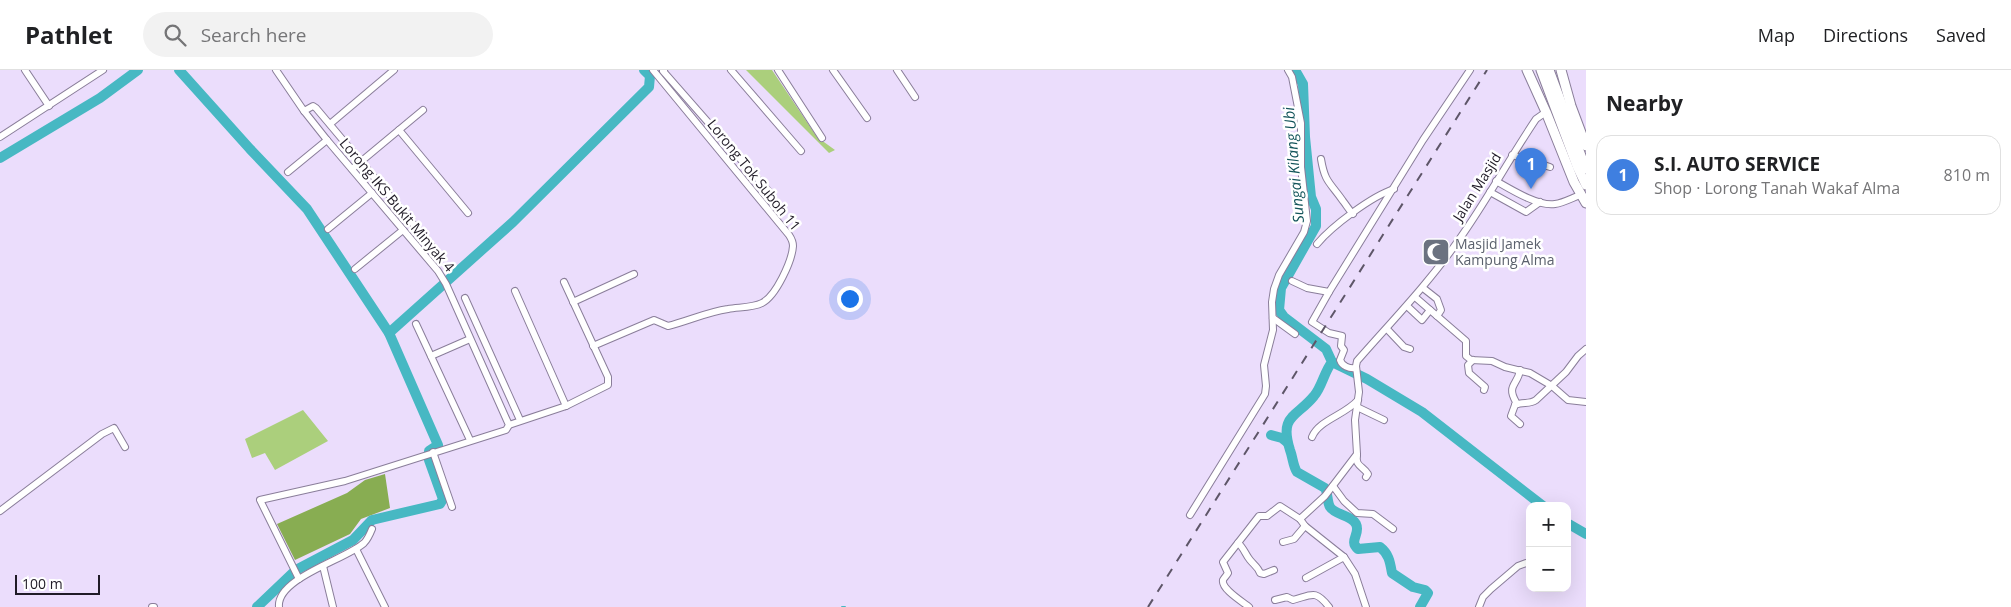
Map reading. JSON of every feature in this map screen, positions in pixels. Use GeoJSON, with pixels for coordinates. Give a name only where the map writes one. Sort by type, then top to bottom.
{"type":"FeatureCollection","features":[{"type":"Feature","properties":{"kind":"main road"},"geometry":{"type":"LineString","coordinates":[[1527,70],[1580,195],[1586,203]]}},
{"type":"Feature","properties":{"kind":"main road"},"geometry":{"type":"LineString","coordinates":[[1541,70],[1586,185]]}},
{"type":"Feature","properties":{"kind":"main road"},"geometry":{"type":"LineString","coordinates":[[1549,70],[1586,169]]}},
{"type":"Feature","properties":{"kind":"main road"},"geometry":{"type":"LineString","coordinates":[[1561,70],[1586,146]]}},
{"type":"Feature","properties":{"kind":"street"},"geometry":{"type":"LineString","coordinates":[[26,70],[49,106]]}},
{"type":"Feature","properties":{"kind":"street"},"geometry":{"type":"LineString","coordinates":[[0,137],[103,70]]}},
{"type":"Feature","properties":{"kind":"street","name":"Lorong IKS Bukit Minyak 4"},"geometry":{"type":"LineString","coordinates":[[276,70],[304,111],[327,140],[438,271],[453,297],[507,427]]}},
{"type":"Feature","properties":{"kind":"street"},"geometry":{"type":"LineString","coordinates":[[330,124],[394,70]]}},
{"type":"Feature","properties":{"kind":"street","name":"Lorong Tok Suboh 11"},"geometry":{"type":"LineString","coordinates":[[593,346],[654,320],[668,326],[720,310],[762,303],[770,296],[781,279],[791,254],[793,244],[789,235],[653,70]]}},
{"type":"Feature","properties":{"kind":"street"},"geometry":{"type":"LineString","coordinates":[[664,70],[771,194]]}},
{"type":"Feature","properties":{"kind":"street"},"geometry":{"type":"LineString","coordinates":[[731,70],[801,151]]}},
{"type":"Feature","properties":{"kind":"street"},"geometry":{"type":"LineString","coordinates":[[778,70],[822,138]]}},
{"type":"Feature","properties":{"kind":"street"},"geometry":{"type":"LineString","coordinates":[[833,70],[867,118]]}},
{"type":"Feature","properties":{"kind":"street"},"geometry":{"type":"LineString","coordinates":[[897,70],[915,97]]}},
{"type":"Feature","properties":{"kind":"street"},"geometry":{"type":"LineString","coordinates":[[1190,515],[1265,394],[1264,365],[1273,330],[1272,302],[1274,289],[1279,275],[1304,232],[1307,220],[1302,167],[1301,123],[1292,77],[1288,70]]}},
{"type":"Feature","properties":{"kind":"street"},"geometry":{"type":"LineString","coordinates":[[1366,477],[1368,474],[1366,470],[1358,465],[1356,461],[1355,420],[1358,404],[1358,381],[1356,369],[1341,363],[1340,358],[1344,350],[1341,346],[1342,336],[1330,333],[1312,322],[1423,140],[1470,70]]}},
{"type":"Feature","properties":{"kind":"street"},"geometry":{"type":"LineString","coordinates":[[304,111],[313,106],[431,245]]}},
{"type":"Feature","properties":{"kind":"street"},"geometry":{"type":"LineString","coordinates":[[352,169],[423,110]]}},
{"type":"Feature","properties":{"kind":"street","name":"Jalan Masjid"},"geometry":{"type":"LineString","coordinates":[[1356,369],[1358,360],[1423,288],[1458,242],[1536,119],[1546,112]]}},
{"type":"Feature","properties":{"kind":"street"},"geometry":{"type":"LineString","coordinates":[[399,130],[468,213]]}},
{"type":"Feature","properties":{"kind":"street"},"geometry":{"type":"LineString","coordinates":[[288,172],[327,140]]}},
{"type":"Feature","properties":{"kind":"street"},"geometry":{"type":"LineString","coordinates":[[1512,156],[1550,167]]}},
{"type":"Feature","properties":{"kind":"street"},"geometry":{"type":"LineString","coordinates":[[1321,159],[1326,180],[1344,201],[1346,208],[1353,214]]}},
{"type":"Feature","properties":{"kind":"street"},"geometry":{"type":"LineString","coordinates":[[1496,182],[1540,202],[1553,205],[1580,195]]}},
{"type":"Feature","properties":{"kind":"street"},"geometry":{"type":"LineString","coordinates":[[1317,244],[1323,236],[1382,193],[1394,189]]}},
{"type":"Feature","properties":{"kind":"street"},"geometry":{"type":"LineString","coordinates":[[1490,192],[1526,212],[1540,202]]}},
{"type":"Feature","properties":{"kind":"street"},"geometry":{"type":"LineString","coordinates":[[328,229],[372,193]]}},
{"type":"Feature","properties":{"kind":"street"},"geometry":{"type":"LineString","coordinates":[[355,269],[403,230]]}},
{"type":"Feature","properties":{"kind":"street"},"geometry":{"type":"LineString","coordinates":[[573,302],[634,274]]}},
{"type":"Feature","properties":{"kind":"street"},"geometry":{"type":"LineString","coordinates":[[1292,281],[1307,288],[1329,292]]}},
{"type":"Feature","properties":{"kind":"street"},"geometry":{"type":"LineString","coordinates":[[298,577],[260,500],[346,481],[470,440],[507,427],[520,420],[566,406],[608,385],[608,378],[564,282]]}},
{"type":"Feature","properties":{"kind":"street"},"geometry":{"type":"LineString","coordinates":[[1423,288],[1438,301],[1441,310],[1437,316]]}},
{"type":"Feature","properties":{"kind":"street"},"geometry":{"type":"LineString","coordinates":[[515,292],[566,406]]}},
{"type":"Feature","properties":{"kind":"street"},"geometry":{"type":"LineString","coordinates":[[1415,297],[1466,342],[1466,356],[1473,360],[1492,361],[1530,373],[1552,386],[1568,400],[1586,402]]}},
{"type":"Feature","properties":{"kind":"street"},"geometry":{"type":"LineString","coordinates":[[465,298],[520,420]]}},
{"type":"Feature","properties":{"kind":"street"},"geometry":{"type":"LineString","coordinates":[[1407,306],[1422,320],[1430,310]]}},
{"type":"Feature","properties":{"kind":"street"},"geometry":{"type":"LineString","coordinates":[[1273,318],[1295,334]]}},
{"type":"Feature","properties":{"kind":"street"},"geometry":{"type":"LineString","coordinates":[[416,324],[470,440]]}},
{"type":"Feature","properties":{"kind":"street"},"geometry":{"type":"LineString","coordinates":[[1387,329],[1401,345],[1410,349]]}},
{"type":"Feature","properties":{"kind":"street"},"geometry":{"type":"LineString","coordinates":[[431,356],[470,339]]}},
{"type":"Feature","properties":{"kind":"street"},"geometry":{"type":"LineString","coordinates":[[1515,405],[1523,402],[1534,402],[1552,386],[1586,349]]}},
{"type":"Feature","properties":{"kind":"street"},"geometry":{"type":"LineString","coordinates":[[1473,360],[1468,365],[1468,373],[1482,383],[1485,387],[1484,390]]}},
{"type":"Feature","properties":{"kind":"street"},"geometry":{"type":"LineString","coordinates":[[1520,370],[1519,376],[1513,384],[1512,394],[1516,402],[1511,416],[1520,424]]}},
{"type":"Feature","properties":{"kind":"street"},"geometry":{"type":"LineString","coordinates":[[1358,404],[1384,420]]}},
{"type":"Feature","properties":{"kind":"street"},"geometry":{"type":"LineString","coordinates":[[1312,437],[1318,427],[1358,404]]}},
{"type":"Feature","properties":{"kind":"street"},"geometry":{"type":"LineString","coordinates":[[0,511],[102,434],[114,428],[125,447]]}},
{"type":"Feature","properties":{"kind":"street"},"geometry":{"type":"LineString","coordinates":[[430,453],[452,507]]}},
{"type":"Feature","properties":{"kind":"street"},"geometry":{"type":"LineString","coordinates":[[1300,519],[1333,487],[1357,454]]}},
{"type":"Feature","properties":{"kind":"street"},"geometry":{"type":"LineString","coordinates":[[1333,487],[1357,514],[1373,514],[1393,530]]}},
{"type":"Feature","properties":{"kind":"street"},"geometry":{"type":"LineString","coordinates":[[1249,607],[1223,585],[1223,580],[1228,573],[1223,562],[1259,516],[1267,516],[1280,506],[1300,519],[1305,526],[1344,557],[1355,574],[1364,606]]}},
{"type":"Feature","properties":{"kind":"street"},"geometry":{"type":"LineString","coordinates":[[1283,542],[1294,539],[1305,526]]}},
{"type":"Feature","properties":{"kind":"street"},"geometry":{"type":"LineString","coordinates":[[279,605],[285,591],[298,577],[356,549],[367,540],[372,529]]}},
{"type":"Feature","properties":{"kind":"street"},"geometry":{"type":"LineString","coordinates":[[1238,542],[1260,573],[1264,574],[1274,570]]}},
{"type":"Feature","properties":{"kind":"street"},"geometry":{"type":"LineString","coordinates":[[356,549],[385,607]]}},
{"type":"Feature","properties":{"kind":"street"},"geometry":{"type":"LineString","coordinates":[[1306,578],[1344,557]]}},
{"type":"Feature","properties":{"kind":"street"},"geometry":{"type":"LineString","coordinates":[[1479,607],[1483,597],[1518,566],[1526,563]]}},
{"type":"Feature","properties":{"kind":"street"},"geometry":{"type":"LineString","coordinates":[[323,566],[333,607]]}},
{"type":"Feature","properties":{"kind":"street"},"geometry":{"type":"LineString","coordinates":[[1276,600],[1286,597],[1293,600],[1310,594],[1320,596],[1330,607]]}},
{"type":"Feature","properties":{"kind":"green space"},"geometry":{"type":"Polygon","coordinates":[[[746,70],[772,70],[817,137],[835,150],[829,153],[746,70]]]}},
{"type":"Feature","properties":{"kind":"green space"},"geometry":{"type":"Polygon","coordinates":[[[303,410],[328,441],[275,470],[265,453],[252,458],[245,439],[303,410]]]}},
{"type":"Feature","properties":{"kind":"green space"},"geometry":{"type":"Polygon","coordinates":[[[385,474],[390,508],[361,519],[350,534],[295,560],[277,524],[347,493],[365,480],[385,474]]]}},
{"type":"Feature","properties":{"kind":"waterway"},"geometry":{"type":"LineString","coordinates":[[0,158],[100,98],[138,70]]}},
{"type":"Feature","properties":{"kind":"waterway"},"geometry":{"type":"LineString","coordinates":[[179,70],[307,209],[389,333],[438,445],[429,451],[429,460],[443,499],[440,504],[372,520],[353,540],[296,570],[257,607]]}},
{"type":"Feature","properties":{"kind":"waterway"},"geometry":{"type":"LineString","coordinates":[[389,333],[513,222],[649,87],[650,76],[644,70]]}},
{"type":"Feature","properties":{"kind":"waterway","name":"Sungai Kilang Ubi"},"geometry":{"type":"LineString","coordinates":[[1295,70],[1303,84],[1305,137],[1311,197],[1316,209],[1316,226],[1281,288],[1279,310],[1284,317],[1326,349],[1332,362],[1317,392],[1288,423],[1287,439],[1297,472],[1325,488],[1328,503],[1332,510],[1351,519],[1356,524],[1355,546],[1358,549],[1380,547],[1387,555],[1392,573],[1413,587],[1425,590],[1428,593],[1420,607]]}},
{"type":"Feature","properties":{"kind":"waterway"},"geometry":{"type":"LineString","coordinates":[[1332,362],[1367,379],[1422,412],[1538,502]]}},
{"type":"Feature","properties":{"kind":"waterway"},"geometry":{"type":"LineString","coordinates":[[1271,435],[1282,438],[1287,442]]}},
{"type":"Feature","properties":{"kind":"waterway"},"geometry":{"type":"LineString","coordinates":[[1571,525],[1586,534]]}},
{"type":"Feature","properties":{"kind":"railway"},"geometry":{"type":"LineString","coordinates":[[1148,607],[1487,70]]}},
{"type":"Feature","properties":{"kind":"place","name":"S.I. AUTO SERVICE"},"geometry":{"type":"Point","coordinates":[1531,189]}},
{"type":"Feature","properties":{"kind":"place","name":"Masjid Jamek Kampung Alma"},"geometry":{"type":"Point","coordinates":[1436,252]}}]}
